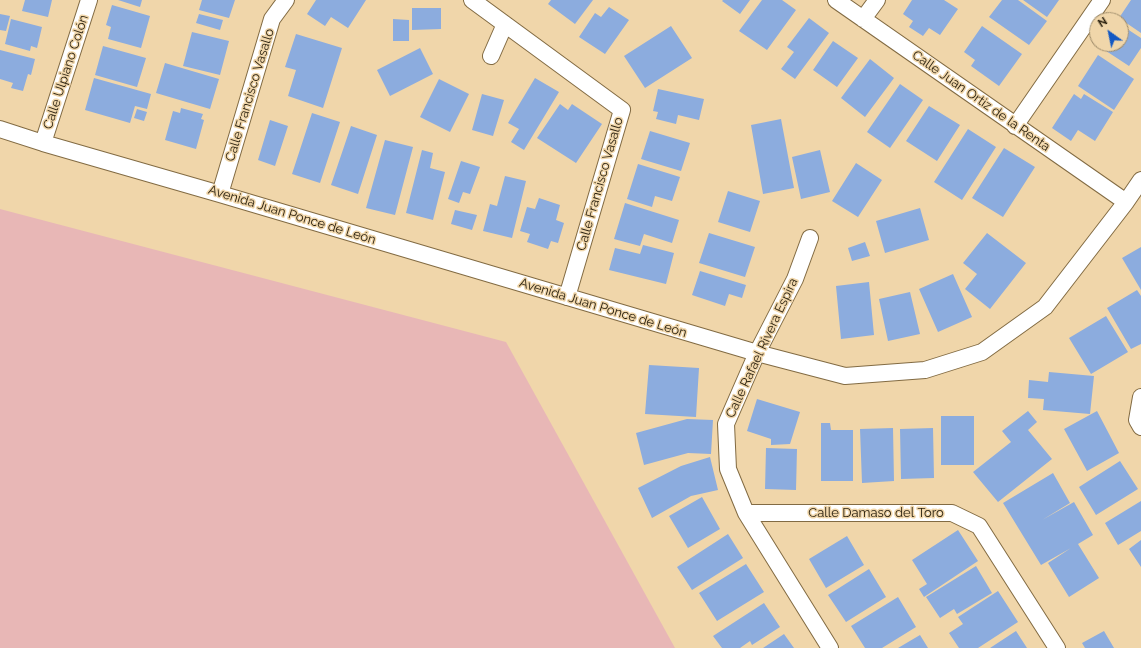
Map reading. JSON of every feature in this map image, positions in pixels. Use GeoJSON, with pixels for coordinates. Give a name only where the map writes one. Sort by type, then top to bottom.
{"type":"FeatureCollection","features":[{"type":"Feature","properties":{"kind":"street","name":"Calle Ulpiano Colón"},"geometry":{"type":"LineString","coordinates":[[43,143],[88,0]]}},
{"type":"Feature","properties":{"kind":"street","name":"Calle Francisco Vasallo"},"geometry":{"type":"LineString","coordinates":[[220,194],[272,18],[286,0]]}},
{"type":"Feature","properties":{"kind":"street","name":"Calle Francisco Vasallo"},"geometry":{"type":"LineString","coordinates":[[472,0],[622,110],[567,297]]}},
{"type":"Feature","properties":{"kind":"street","name":"Calle Juan Ortiz de la Renta"},"geometry":{"type":"LineString","coordinates":[[836,0],[1126,202]]}},
{"type":"Feature","properties":{"kind":"street"},"geometry":{"type":"LineString","coordinates":[[863,19],[876,0]]}},
{"type":"Feature","properties":{"kind":"street"},"geometry":{"type":"LineString","coordinates":[[1015,126],[1102,0]]}},
{"type":"Feature","properties":{"kind":"street"},"geometry":{"type":"LineString","coordinates":[[491,56],[505,24]]}},
{"type":"Feature","properties":{"kind":"street","name":"Avenida Juan Ponce de León"},"geometry":{"type":"LineString","coordinates":[[0,129],[43,143],[757,353],[845,376],[925,370],[982,352],[1045,307],[1126,202],[1141,180]]}},
{"type":"Feature","properties":{"kind":"street","name":"Calle Rafael Rivera Espira"},"geometry":{"type":"LineString","coordinates":[[810,238],[795,279],[757,353],[726,424],[728,469],[746,513],[830,648]]}},
{"type":"Feature","properties":{"kind":"street"},"geometry":{"type":"LineString","coordinates":[[1141,397],[1137,420],[1141,428]]}},
{"type":"Feature","properties":{"kind":"street","name":"Calle Damaso del Toro"},"geometry":{"type":"LineString","coordinates":[[746,513],[952,513],[979,526],[1057,648]]}},
{"type":"Feature","properties":{"kind":"shaded area"},"geometry":{"type":"Polygon","coordinates":[[[0,209],[506,342],[675,648],[0,648],[0,209]]]}},
{"type":"Feature","properties":{"kind":"building"},"geometry":{"type":"Polygon","coordinates":[[[25,0],[52,0],[48,17],[22,11],[25,0]]]}},
{"type":"Feature","properties":{"kind":"building"},"geometry":{"type":"Polygon","coordinates":[[[118,0],[142,0],[140,7],[118,0]]]}},
{"type":"Feature","properties":{"kind":"building"},"geometry":{"type":"Polygon","coordinates":[[[202,0],[235,0],[229,18],[199,10],[202,0]]]}},
{"type":"Feature","properties":{"kind":"building"},"geometry":{"type":"Polygon","coordinates":[[[316,0],[366,0],[348,28],[331,17],[325,26],[307,14],[316,0]]]}},
{"type":"Feature","properties":{"kind":"building"},"geometry":{"type":"Polygon","coordinates":[[[551,0],[593,0],[575,24],[548,4],[551,0]]]}},
{"type":"Feature","properties":{"kind":"building"},"geometry":{"type":"Polygon","coordinates":[[[750,0],[740,14],[722,1],[750,0]]]}},
{"type":"Feature","properties":{"kind":"building"},"geometry":{"type":"Polygon","coordinates":[[[762,0],[782,0],[796,10],[767,50],[739,31],[762,0]]]}},
{"type":"Feature","properties":{"kind":"building"},"geometry":{"type":"Polygon","coordinates":[[[912,0],[944,0],[958,9],[940,35],[929,28],[923,36],[909,27],[913,21],[903,14],[912,0]]]}},
{"type":"Feature","properties":{"kind":"building"},"geometry":{"type":"Polygon","coordinates":[[[1002,0],[1018,0],[1047,21],[1029,45],[989,17],[1002,0]]]}},
{"type":"Feature","properties":{"kind":"building"},"geometry":{"type":"Polygon","coordinates":[[[1023,0],[1059,0],[1047,17],[1023,0]]]}},
{"type":"Feature","properties":{"kind":"building"},"geometry":{"type":"Polygon","coordinates":[[[1131,0],[1141,0],[1141,33],[1129,25],[1129,12],[1123,12],[1131,0]]]}},
{"type":"Feature","properties":{"kind":"building"},"geometry":{"type":"Polygon","coordinates":[[[112,5],[150,16],[141,48],[108,39],[111,27],[106,25],[112,5]]]}},
{"type":"Feature","properties":{"kind":"building"},"geometry":{"type":"Polygon","coordinates":[[[609,7],[629,20],[605,54],[579,37],[595,13],[601,17],[609,7]]]}},
{"type":"Feature","properties":{"kind":"building"},"geometry":{"type":"Polygon","coordinates":[[[412,8],[441,8],[441,29],[412,30],[412,8]]]}},
{"type":"Feature","properties":{"kind":"building"},"geometry":{"type":"Polygon","coordinates":[[[0,14],[10,16],[6,31],[0,30],[0,14]]]}},
{"type":"Feature","properties":{"kind":"building"},"geometry":{"type":"Polygon","coordinates":[[[199,14],[223,20],[220,30],[196,23],[199,14]]]}},
{"type":"Feature","properties":{"kind":"building"},"geometry":{"type":"Polygon","coordinates":[[[809,18],[829,33],[795,79],[781,69],[794,52],[787,47],[809,18]]]}},
{"type":"Feature","properties":{"kind":"building"},"geometry":{"type":"Polygon","coordinates":[[[11,19],[42,27],[37,48],[31,46],[30,51],[5,44],[11,19]]]}},
{"type":"Feature","properties":{"kind":"building"},"geometry":{"type":"Polygon","coordinates":[[[393,19],[409,20],[409,41],[393,41],[393,19]]]}},
{"type":"Feature","properties":{"kind":"building"},"geometry":{"type":"Polygon","coordinates":[[[671,26],[692,58],[645,88],[624,56],[671,26]]]}},
{"type":"Feature","properties":{"kind":"building"},"geometry":{"type":"Polygon","coordinates":[[[982,26],[1022,54],[999,86],[971,66],[975,60],[964,52],[982,26]]]}},
{"type":"Feature","properties":{"kind":"building"},"geometry":{"type":"Polygon","coordinates":[[[1129,30],[1141,38],[1141,48],[1129,66],[1108,52],[1129,52],[1129,30]]]}},
{"type":"Feature","properties":{"kind":"building"},"geometry":{"type":"Polygon","coordinates":[[[192,32],[229,41],[220,75],[183,66],[192,32]]]}},
{"type":"Feature","properties":{"kind":"building"},"geometry":{"type":"Polygon","coordinates":[[[296,34],[342,48],[323,108],[288,96],[296,70],[285,67],[296,34]]]}},
{"type":"Feature","properties":{"kind":"building"},"geometry":{"type":"Polygon","coordinates":[[[833,41],[858,58],[837,87],[813,70],[833,41]]]}},
{"type":"Feature","properties":{"kind":"building"},"geometry":{"type":"Polygon","coordinates":[[[103,46],[146,58],[137,87],[95,75],[103,46]]]}},
{"type":"Feature","properties":{"kind":"building"},"geometry":{"type":"Polygon","coordinates":[[[420,48],[433,74],[390,96],[377,70],[420,48]]]}},
{"type":"Feature","properties":{"kind":"building"},"geometry":{"type":"Polygon","coordinates":[[[0,50],[35,59],[31,75],[28,74],[23,91],[11,88],[13,83],[0,79],[0,50]]]}},
{"type":"Feature","properties":{"kind":"building"},"geometry":{"type":"Polygon","coordinates":[[[1098,55],[1134,79],[1114,110],[1078,86],[1098,55]]]}},
{"type":"Feature","properties":{"kind":"building"},"geometry":{"type":"Polygon","coordinates":[[[870,59],[894,78],[865,117],[841,98],[870,59]]]}},
{"type":"Feature","properties":{"kind":"building"},"geometry":{"type":"Polygon","coordinates":[[[165,63],[219,79],[210,109],[156,93],[165,63]]]}},
{"type":"Feature","properties":{"kind":"building"},"geometry":{"type":"Polygon","coordinates":[[[94,78],[151,94],[147,109],[135,106],[130,123],[85,110],[94,78]]]}},
{"type":"Feature","properties":{"kind":"building"},"geometry":{"type":"Polygon","coordinates":[[[535,78],[559,92],[524,150],[511,142],[519,129],[508,123],[535,78]]]}},
{"type":"Feature","properties":{"kind":"building"},"geometry":{"type":"Polygon","coordinates":[[[439,79],[469,94],[450,132],[420,117],[439,79]]]}},
{"type":"Feature","properties":{"kind":"building"},"geometry":{"type":"Polygon","coordinates":[[[900,84],[923,100],[890,148],[867,132],[900,84]]]}},
{"type":"Feature","properties":{"kind":"building"},"geometry":{"type":"Polygon","coordinates":[[[658,89],[704,99],[699,120],[678,115],[676,124],[656,119],[658,112],[653,111],[658,89]]]}},
{"type":"Feature","properties":{"kind":"building"},"geometry":{"type":"Polygon","coordinates":[[[482,94],[504,100],[493,136],[472,130],[482,94]]]}},
{"type":"Feature","properties":{"kind":"building"},"geometry":{"type":"Polygon","coordinates":[[[1074,94],[1081,99],[1084,94],[1113,112],[1095,141],[1078,130],[1071,141],[1052,128],[1074,94]]]}},
{"type":"Feature","properties":{"kind":"building"},"geometry":{"type":"Polygon","coordinates":[[[560,104],[568,110],[572,104],[602,124],[576,163],[537,138],[560,104]]]}},
{"type":"Feature","properties":{"kind":"building"},"geometry":{"type":"Polygon","coordinates":[[[929,106],[960,125],[937,161],[906,141],[929,106]]]}},
{"type":"Feature","properties":{"kind":"building"},"geometry":{"type":"Polygon","coordinates":[[[181,108],[203,114],[201,119],[204,120],[196,149],[165,140],[173,111],[180,113],[181,108]]]}},
{"type":"Feature","properties":{"kind":"building"},"geometry":{"type":"Polygon","coordinates":[[[137,109],[147,112],[144,121],[134,118],[137,109]]]}},
{"type":"Feature","properties":{"kind":"building"},"geometry":{"type":"Polygon","coordinates":[[[312,113],[340,122],[320,183],[292,174],[312,113]]]}},
{"type":"Feature","properties":{"kind":"building"},"geometry":{"type":"Polygon","coordinates":[[[781,119],[794,188],[763,194],[751,125],[781,119]]]}},
{"type":"Feature","properties":{"kind":"building"},"geometry":{"type":"Polygon","coordinates":[[[270,120],[288,126],[275,166],[258,160],[270,120]]]}},
{"type":"Feature","properties":{"kind":"building"},"geometry":{"type":"Polygon","coordinates":[[[351,126],[377,135],[358,194],[331,185],[351,126]]]}},
{"type":"Feature","properties":{"kind":"building"},"geometry":{"type":"Polygon","coordinates":[[[968,129],[996,147],[962,200],[934,182],[968,129]]]}},
{"type":"Feature","properties":{"kind":"building"},"geometry":{"type":"Polygon","coordinates":[[[650,131],[690,143],[681,171],[641,159],[650,131]]]}},
{"type":"Feature","properties":{"kind":"building"},"geometry":{"type":"Polygon","coordinates":[[[385,140],[413,147],[395,215],[366,208],[385,140]]]}},
{"type":"Feature","properties":{"kind":"building"},"geometry":{"type":"Polygon","coordinates":[[[1004,148],[1035,167],[1003,217],[972,198],[1004,148]]]}},
{"type":"Feature","properties":{"kind":"building"},"geometry":{"type":"Polygon","coordinates":[[[422,150],[433,153],[430,168],[445,172],[433,220],[406,213],[422,150]]]}},
{"type":"Feature","properties":{"kind":"building"},"geometry":{"type":"Polygon","coordinates":[[[820,150],[830,192],[801,199],[792,157],[820,150]]]}},
{"type":"Feature","properties":{"kind":"building"},"geometry":{"type":"Polygon","coordinates":[[[461,161],[480,167],[470,194],[463,192],[459,203],[448,199],[461,161]]]}},
{"type":"Feature","properties":{"kind":"building"},"geometry":{"type":"Polygon","coordinates":[[[856,163],[882,180],[858,217],[832,201],[856,163]]]}},
{"type":"Feature","properties":{"kind":"building"},"geometry":{"type":"Polygon","coordinates":[[[638,164],[680,177],[672,201],[655,196],[652,207],[627,199],[638,164]]]}},
{"type":"Feature","properties":{"kind":"building"},"geometry":{"type":"Polygon","coordinates":[[[505,176],[526,181],[512,238],[483,231],[490,204],[497,206],[505,176]]]}},
{"type":"Feature","properties":{"kind":"building"},"geometry":{"type":"Polygon","coordinates":[[[728,191],[760,201],[750,232],[718,222],[728,191]]]}},
{"type":"Feature","properties":{"kind":"building"},"geometry":{"type":"Polygon","coordinates":[[[539,198],[560,205],[556,220],[564,223],[558,243],[551,241],[548,249],[527,242],[530,234],[520,231],[527,207],[535,209],[539,198]]]}},
{"type":"Feature","properties":{"kind":"building"},"geometry":{"type":"Polygon","coordinates":[[[625,203],[679,220],[672,243],[644,234],[640,246],[614,239],[625,203]]]}},
{"type":"Feature","properties":{"kind":"building"},"geometry":{"type":"Polygon","coordinates":[[[920,208],[929,240],[885,253],[876,221],[920,208]]]}},
{"type":"Feature","properties":{"kind":"building"},"geometry":{"type":"Polygon","coordinates":[[[455,210],[477,215],[472,230],[451,224],[455,210]]]}},
{"type":"Feature","properties":{"kind":"building"},"geometry":{"type":"Polygon","coordinates":[[[709,233],[755,247],[745,277],[699,263],[709,233]]]}},
{"type":"Feature","properties":{"kind":"building"},"geometry":{"type":"Polygon","coordinates":[[[987,233],[1026,263],[990,309],[965,289],[977,274],[963,263],[987,233]]]}},
{"type":"Feature","properties":{"kind":"building"},"geometry":{"type":"Polygon","coordinates":[[[865,242],[870,256],[852,261],[848,248],[865,242]]]}},
{"type":"Feature","properties":{"kind":"building"},"geometry":{"type":"Polygon","coordinates":[[[643,245],[674,253],[666,284],[609,270],[615,248],[640,254],[643,245]]]}},
{"type":"Feature","properties":{"kind":"building"},"geometry":{"type":"Polygon","coordinates":[[[1141,247],[1141,290],[1122,258],[1141,247]]]}},
{"type":"Feature","properties":{"kind":"building"},"geometry":{"type":"Polygon","coordinates":[[[700,271],[746,285],[742,298],[729,294],[725,306],[692,295],[700,271]]]}},
{"type":"Feature","properties":{"kind":"building"},"geometry":{"type":"Polygon","coordinates":[[[953,274],[972,317],[938,332],[919,289],[953,274]]]}},
{"type":"Feature","properties":{"kind":"building"},"geometry":{"type":"Polygon","coordinates":[[[869,282],[874,335],[841,339],[836,286],[869,282]]]}},
{"type":"Feature","properties":{"kind":"building"},"geometry":{"type":"Polygon","coordinates":[[[1137,290],[1141,296],[1141,344],[1131,349],[1107,308],[1137,290]]]}},
{"type":"Feature","properties":{"kind":"building"},"geometry":{"type":"Polygon","coordinates":[[[910,292],[920,334],[888,341],[879,299],[910,292]]]}},
{"type":"Feature","properties":{"kind":"building"},"geometry":{"type":"Polygon","coordinates":[[[1106,316],[1128,352],[1091,374],[1069,338],[1106,316]]]}},
{"type":"Feature","properties":{"kind":"building"},"geometry":{"type":"Polygon","coordinates":[[[649,365],[699,368],[696,417],[645,414],[649,365]]]}},
{"type":"Feature","properties":{"kind":"building"},"geometry":{"type":"Polygon","coordinates":[[[1049,372],[1094,376],[1090,414],[1043,410],[1044,399],[1028,398],[1029,380],[1048,382],[1049,372]]]}},
{"type":"Feature","properties":{"kind":"building"},"geometry":{"type":"Polygon","coordinates":[[[757,399],[800,412],[790,444],[771,445],[771,439],[747,431],[757,399]]]}},
{"type":"Feature","properties":{"kind":"building"},"geometry":{"type":"Polygon","coordinates":[[[1028,411],[1037,422],[1028,430],[1052,459],[998,502],[973,472],[1011,442],[1002,431],[1028,411]]]}},
{"type":"Feature","properties":{"kind":"building"},"geometry":{"type":"Polygon","coordinates":[[[1097,411],[1119,453],[1087,471],[1064,429],[1097,411]]]}},
{"type":"Feature","properties":{"kind":"building"},"geometry":{"type":"Polygon","coordinates":[[[941,416],[974,416],[974,465],[941,465],[941,416]]]}},
{"type":"Feature","properties":{"kind":"building"},"geometry":{"type":"Polygon","coordinates":[[[687,419],[713,420],[711,454],[688,453],[644,465],[636,433],[687,419]]]}},
{"type":"Feature","properties":{"kind":"building"},"geometry":{"type":"Polygon","coordinates":[[[821,423],[830,423],[831,430],[853,430],[853,481],[821,481],[821,423]]]}},
{"type":"Feature","properties":{"kind":"building"},"geometry":{"type":"Polygon","coordinates":[[[893,428],[894,481],[862,483],[860,429],[893,428]]]}},
{"type":"Feature","properties":{"kind":"building"},"geometry":{"type":"Polygon","coordinates":[[[933,428],[934,478],[901,479],[900,429],[933,428]]]}},
{"type":"Feature","properties":{"kind":"building"},"geometry":{"type":"Polygon","coordinates":[[[766,448],[797,449],[796,490],[765,489],[766,448]]]}},
{"type":"Feature","properties":{"kind":"building"},"geometry":{"type":"Polygon","coordinates":[[[710,457],[718,490],[691,496],[652,518],[638,488],[681,466],[710,457]]]}},
{"type":"Feature","properties":{"kind":"building"},"geometry":{"type":"Polygon","coordinates":[[[1120,461],[1138,489],[1096,515],[1079,487],[1120,461]]]}},
{"type":"Feature","properties":{"kind":"building"},"geometry":{"type":"Polygon","coordinates":[[[1053,473],[1070,503],[1042,520],[1074,502],[1093,535],[1078,544],[1099,578],[1069,597],[1048,563],[1071,548],[1041,565],[1003,503],[1053,473]]]}},
{"type":"Feature","properties":{"kind":"building"},"geometry":{"type":"Polygon","coordinates":[[[702,497],[720,529],[688,548],[669,516],[702,497]]]}},
{"type":"Feature","properties":{"kind":"building"},"geometry":{"type":"Polygon","coordinates":[[[1141,501],[1141,531],[1118,545],[1105,523],[1141,501]]]}},
{"type":"Feature","properties":{"kind":"building"},"geometry":{"type":"Polygon","coordinates":[[[958,530],[978,561],[924,597],[919,589],[927,584],[912,560],[958,530]]]}},
{"type":"Feature","properties":{"kind":"building"},"geometry":{"type":"Polygon","coordinates":[[[728,534],[743,558],[692,590],[677,567],[728,534]]]}},
{"type":"Feature","properties":{"kind":"building"},"geometry":{"type":"Polygon","coordinates":[[[847,536],[864,565],[826,588],[809,559],[847,536]]]}},
{"type":"Feature","properties":{"kind":"building"},"geometry":{"type":"Polygon","coordinates":[[[1141,540],[1141,567],[1129,549],[1141,540]]]}},
{"type":"Feature","properties":{"kind":"building"},"geometry":{"type":"Polygon","coordinates":[[[746,564],[764,592],[717,621],[699,593],[746,564]]]}},
{"type":"Feature","properties":{"kind":"building"},"geometry":{"type":"Polygon","coordinates":[[[976,566],[992,593],[957,614],[954,609],[940,618],[926,597],[976,566]]]}},
{"type":"Feature","properties":{"kind":"building"},"geometry":{"type":"Polygon","coordinates":[[[869,569],[886,597],[846,622],[828,595],[869,569]]]}},
{"type":"Feature","properties":{"kind":"building"},"geometry":{"type":"Polygon","coordinates":[[[998,591],[1018,622],[978,648],[959,648],[949,633],[963,624],[958,617],[998,591]]]}},
{"type":"Feature","properties":{"kind":"building"},"geometry":{"type":"Polygon","coordinates":[[[898,597],[916,627],[882,648],[865,648],[851,626],[898,597]]]}},
{"type":"Feature","properties":{"kind":"building"},"geometry":{"type":"Polygon","coordinates":[[[764,603],[780,627],[752,645],[750,641],[740,648],[722,648],[713,636],[764,603]]]}},
{"type":"Feature","properties":{"kind":"building"},"geometry":{"type":"Polygon","coordinates":[[[1016,631],[1027,648],[990,648],[1016,631]]]}},
{"type":"Feature","properties":{"kind":"building"},"geometry":{"type":"Polygon","coordinates":[[[1104,631],[1114,648],[1085,648],[1082,643],[1104,631]]]}},
{"type":"Feature","properties":{"kind":"building"},"geometry":{"type":"Polygon","coordinates":[[[784,634],[794,648],[763,648],[784,634]]]}},
{"type":"Feature","properties":{"kind":"building"},"geometry":{"type":"Polygon","coordinates":[[[920,635],[928,648],[898,648],[920,635]]]}}]}
